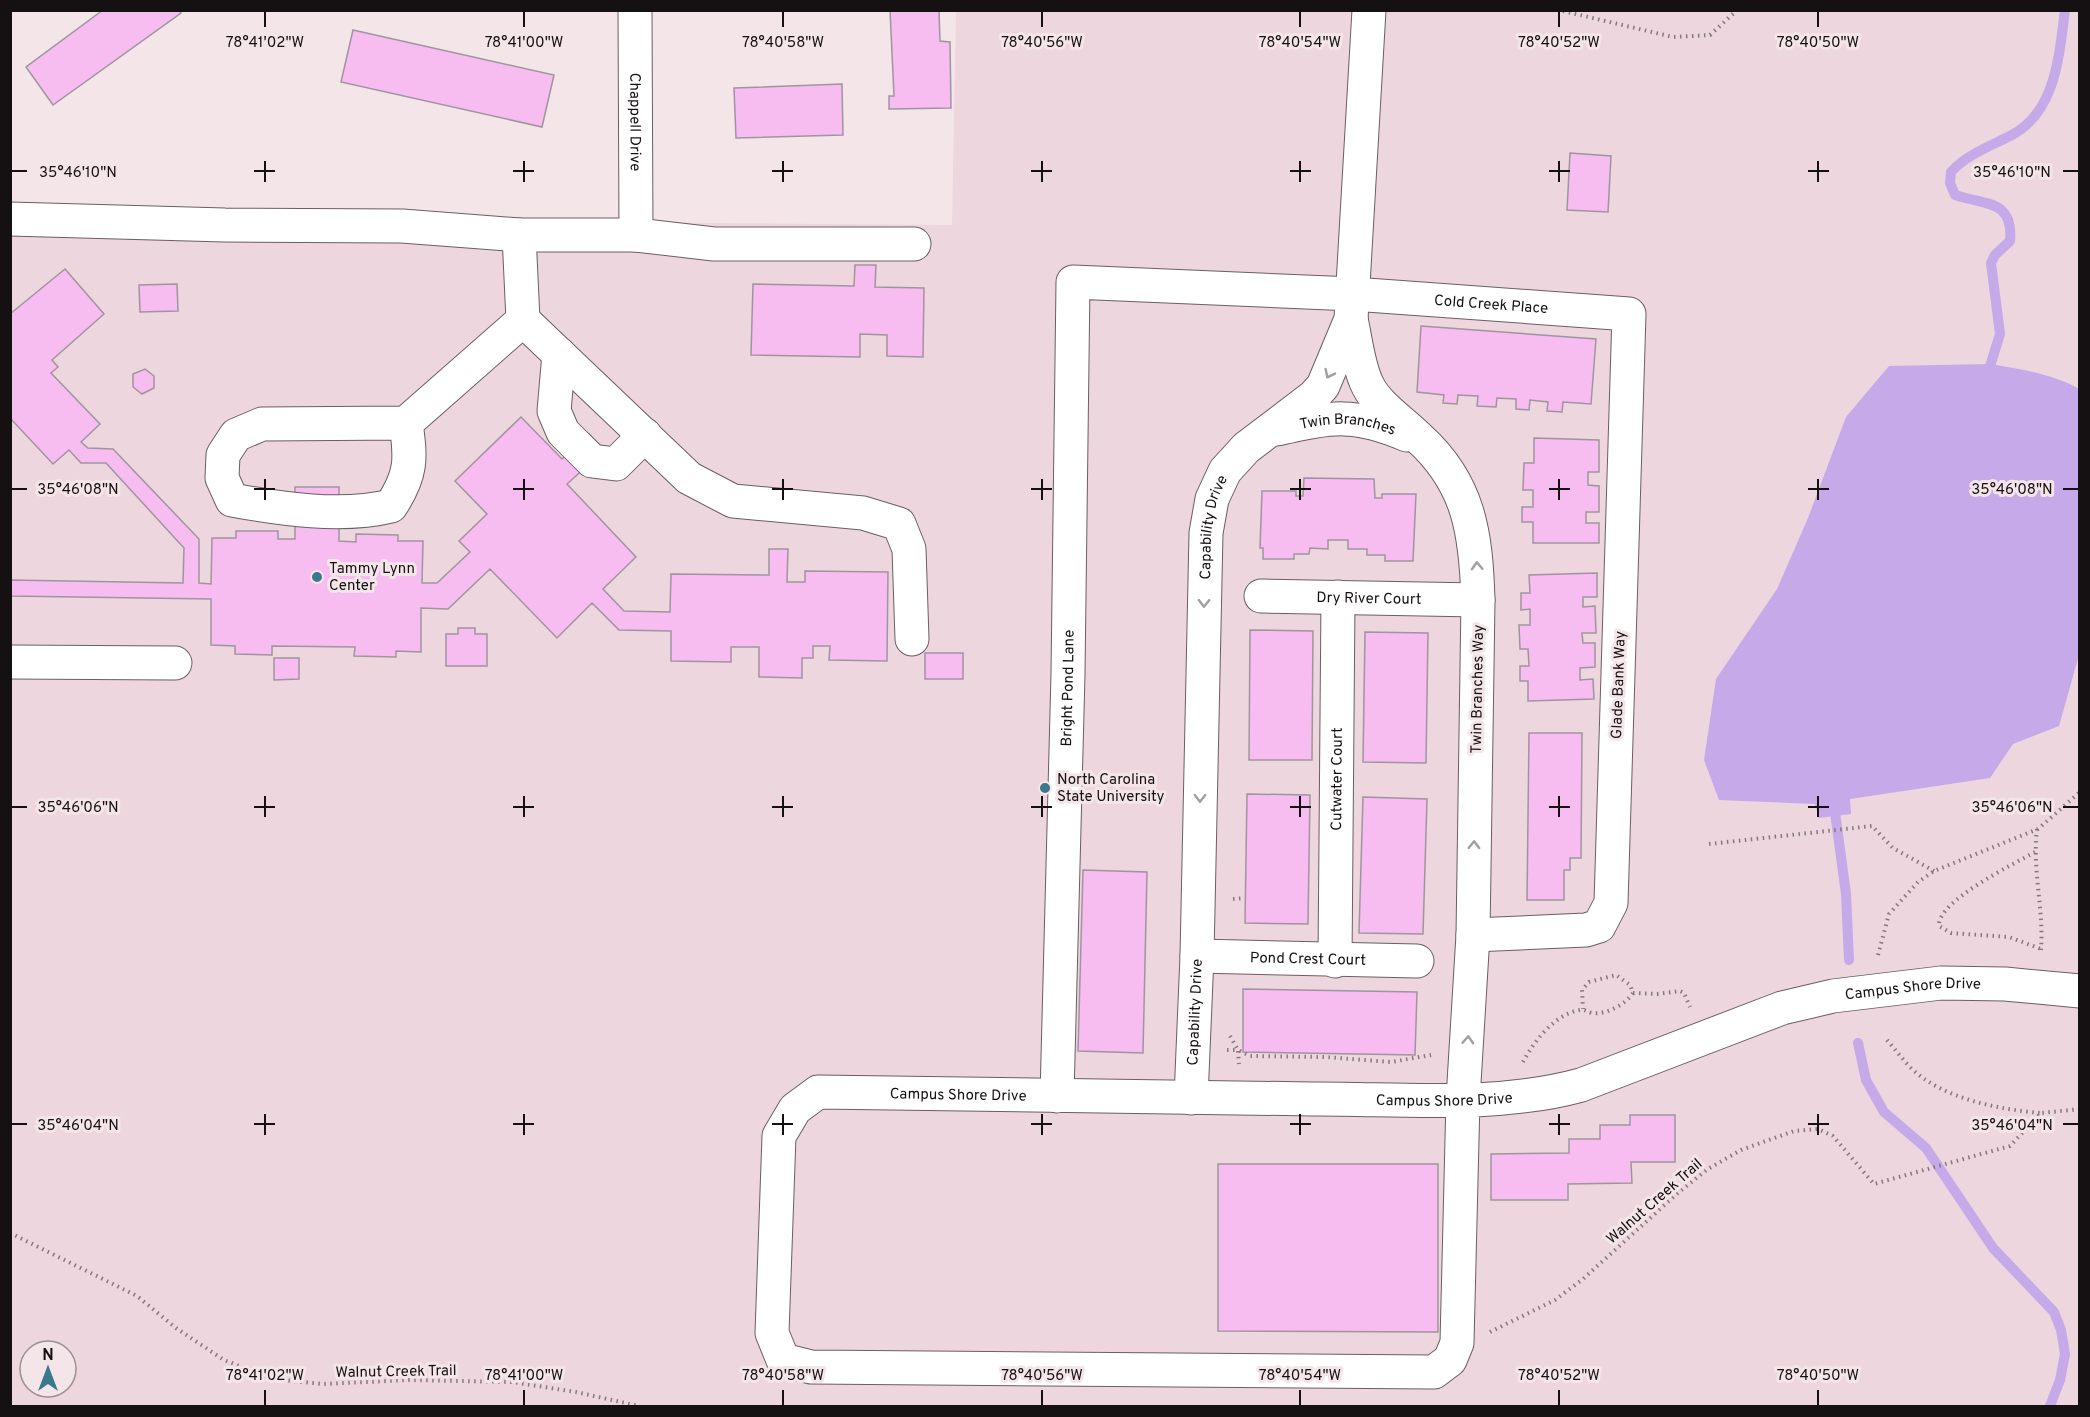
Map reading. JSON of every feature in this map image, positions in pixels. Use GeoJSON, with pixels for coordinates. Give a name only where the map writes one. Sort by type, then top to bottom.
{"type":"FeatureCollection","features":[{"type":"Feature","properties":{"kind":"street","name":"Chappell Drive"},"geometry":{"type":"LineString","coordinates":[[635,10],[636,235]]}},
{"type":"Feature","properties":{"kind":"street","name":"Capability Drive"},"geometry":{"type":"LineString","coordinates":[[1191,1098],[1197,956],[1206,533],[1212,499],[1225,471],[1246,448],[1313,397],[1323,386],[1331,372],[1352,307],[1369,10]]}},
{"type":"Feature","properties":{"kind":"street"},"geometry":{"type":"LineString","coordinates":[[10,219],[225,225],[402,226],[519,235],[636,235],[714,244],[915,244]]}},
{"type":"Feature","properties":{"kind":"street"},"geometry":{"type":"LineString","coordinates":[[519,235],[523,320],[689,478],[733,501],[863,513],[899,524],[909,549],[912,639]]}},
{"type":"Feature","properties":{"kind":"street","name":"Cold Creek Place"},"geometry":{"type":"LineString","coordinates":[[1073,282],[1352,307],[1629,314]]}},
{"type":"Feature","properties":{"kind":"street","name":"Bright Pond Lane"},"geometry":{"type":"LineString","coordinates":[[1057,1096],[1068,674],[1073,282]]}},
{"type":"Feature","properties":{"kind":"street","name":"Twin Branches Way"},"geometry":{"type":"LineString","coordinates":[[795,1109],[779,1136],[772,1333],[783,1360],[811,1367],[1434,1372],[1450,1360],[1457,1343],[1463,1099],[1473,935],[1478,600],[1476,553],[1471,522],[1463,498],[1448,468],[1423,441],[1377,399],[1368,387],[1352,307]]}},
{"type":"Feature","properties":{"kind":"street","name":"Glade Bank Way"},"geometry":{"type":"LineString","coordinates":[[1473,935],[1586,930],[1599,926],[1611,903],[1629,314]]}},
{"type":"Feature","properties":{"kind":"street"},"geometry":{"type":"LineString","coordinates":[[406,423],[411,460],[400,491],[391,506],[366,513],[270,507],[232,500],[222,478],[223,455],[236,435],[262,424],[406,423],[523,320]]}},
{"type":"Feature","properties":{"kind":"street"},"geometry":{"type":"LineString","coordinates":[[559,354],[554,411],[563,432],[592,461],[616,464],[645,435]]}},
{"type":"Feature","properties":{"kind":"street","name":"Twin Branches"},"geometry":{"type":"LineString","coordinates":[[1271,430],[1320,420],[1350,418],[1380,423],[1423,441]]}},
{"type":"Feature","properties":{"kind":"street","name":"Dry River Court"},"geometry":{"type":"LineString","coordinates":[[1261,596],[1478,600]]}},
{"type":"Feature","properties":{"kind":"street","name":"Cutwater Court"},"geometry":{"type":"LineString","coordinates":[[1335,961],[1338,597]]}},
{"type":"Feature","properties":{"kind":"street"},"geometry":{"type":"LineString","coordinates":[[10,662],[176,663]]}},
{"type":"Feature","properties":{"kind":"street","name":"Pond Crest Court"},"geometry":{"type":"LineString","coordinates":[[1197,956],[1335,961],[1417,961]]}},
{"type":"Feature","properties":{"kind":"street","name":"Campus Shore Drive"},"geometry":{"type":"LineString","coordinates":[[795,1109],[818,1092],[1191,1098],[1463,1099],[1552,1093],[1631,1067],[1782,1008],[1833,996],[1908,985],[1962,983],[2079,991]]}},
{"type":"Feature","properties":{"kind":"path"},"geometry":{"type":"LineString","coordinates":[[1563,11],[1673,37],[1710,34],[1734,13]]}},
{"type":"Feature","properties":{"kind":"path"},"geometry":{"type":"LineString","coordinates":[[1878,956],[1889,914],[1900,900],[1934,871],[2037,829],[2079,792]]}},
{"type":"Feature","properties":{"kind":"path"},"geometry":{"type":"LineString","coordinates":[[1709,844],[1872,826],[1893,848],[1934,871]]}},
{"type":"Feature","properties":{"kind":"path"},"geometry":{"type":"LineString","coordinates":[[2037,829],[2035,852],[2042,906],[2041,958]]}},
{"type":"Feature","properties":{"kind":"path"},"geometry":{"type":"LineString","coordinates":[[2035,852],[1956,900],[1941,914],[1939,926],[1951,933],[2009,937],[2041,949]]}},
{"type":"Feature","properties":{"kind":"path"},"geometry":{"type":"LineString","coordinates":[[1232,900],[1245,898]]}},
{"type":"Feature","properties":{"kind":"path"},"geometry":{"type":"LineString","coordinates":[[1583,1009],[1580,997],[1585,985],[1612,975],[1623,978],[1633,993]]}},
{"type":"Feature","properties":{"kind":"path"},"geometry":{"type":"LineString","coordinates":[[1523,1063],[1534,1042],[1559,1018],[1583,1009],[1599,1013],[1623,1003],[1633,993],[1657,994],[1680,990],[1684,993],[1692,1012]]}},
{"type":"Feature","properties":{"kind":"path"},"geometry":{"type":"LineString","coordinates":[[1230,1032],[1230,1039],[1238,1050],[1250,1056],[1324,1057],[1391,1062],[1435,1054]]}},
{"type":"Feature","properties":{"kind":"path"},"geometry":{"type":"LineString","coordinates":[[1887,1040],[1911,1068],[1925,1079],[1953,1093],[1990,1106],[2041,1113],[2079,1109]]}},
{"type":"Feature","properties":{"kind":"path","name":"Walnut Creek Trail"},"geometry":{"type":"LineString","coordinates":[[1481,1336],[1555,1300],[1583,1279],[1679,1192],[1715,1164],[1741,1150],[1794,1131],[1818,1129],[1833,1136],[1874,1184],[2010,1146],[2041,1113]]}},
{"type":"Feature","properties":{"kind":"path","name":"Walnut Creek Trail"},"geometry":{"type":"LineString","coordinates":[[10,1233],[137,1296],[176,1328],[224,1360],[273,1379],[323,1384],[409,1380],[512,1382],[576,1392],[639,1407]]}},
{"type":"Feature","properties":{"kind":"shaded area","name":"North Carolina State University"},"geometry":{"type":"Polygon","coordinates":[[[956,11],[2079,11],[2079,1406],[11,1406],[11,217],[952,225],[956,11]]]}},
{"type":"Feature","properties":{"kind":"shaded area"},"geometry":{"type":"Polygon","coordinates":[[[1990,364],[2047,376],[2079,389],[2079,655],[2059,726],[2013,744],[1990,778],[1850,799],[1851,814],[1819,818],[1815,804],[1719,800],[1704,760],[1716,679],[1777,589],[1808,518],[1846,417],[1889,366],[1990,364]]]}},
{"type":"Feature","properties":{"kind":"building"},"geometry":{"type":"Polygon","coordinates":[[[103,10],[179,10],[181,13],[53,105],[26,67],[103,10]]]}},
{"type":"Feature","properties":{"kind":"building"},"geometry":{"type":"Polygon","coordinates":[[[890,10],[939,10],[940,41],[950,42],[951,108],[889,109],[889,96],[894,96],[890,10]]]}},
{"type":"Feature","properties":{"kind":"building"},"geometry":{"type":"Polygon","coordinates":[[[353,30],[554,75],[542,127],[341,82],[353,30]]]}},
{"type":"Feature","properties":{"kind":"building"},"geometry":{"type":"Polygon","coordinates":[[[842,84],[843,135],[736,138],[734,88],[842,84]]]}},
{"type":"Feature","properties":{"kind":"building"},"geometry":{"type":"Polygon","coordinates":[[[1570,153],[1611,156],[1608,212],[1567,210],[1570,153]]]}},
{"type":"Feature","properties":{"kind":"building"},"geometry":{"type":"Polygon","coordinates":[[[855,265],[876,265],[875,287],[924,288],[923,357],[887,356],[887,335],[860,334],[860,357],[751,355],[753,284],[854,286],[855,265]]]}},
{"type":"Feature","properties":{"kind":"building"},"geometry":{"type":"Polygon","coordinates":[[[65,269],[104,314],[52,360],[58,367],[51,373],[100,424],[81,442],[88,448],[113,449],[199,539],[199,583],[211,584],[212,538],[236,538],[236,531],[278,531],[278,539],[295,539],[295,487],[339,487],[339,541],[356,542],[356,534],[398,535],[398,541],[423,541],[422,583],[437,583],[470,552],[459,541],[487,514],[455,481],[521,417],[562,459],[589,434],[605,450],[567,484],[636,557],[603,589],[624,611],[670,612],[671,574],[769,575],[769,549],[788,549],[787,582],[805,582],[805,571],[888,572],[887,661],[829,660],[830,646],[813,646],[813,658],[802,658],[802,678],[759,677],[759,647],[731,647],[731,662],[671,661],[671,631],[619,630],[592,603],[557,638],[490,569],[448,609],[421,608],[421,652],[396,651],[396,657],[354,656],[355,647],[272,646],[272,655],[235,654],[235,646],[211,645],[211,599],[10,596],[10,580],[183,583],[184,548],[106,463],[81,463],[69,450],[53,464],[10,418],[10,314],[65,269]]]}},
{"type":"Feature","properties":{"kind":"building"},"geometry":{"type":"Polygon","coordinates":[[[177,284],[178,311],[140,312],[139,285],[177,284]]]}},
{"type":"Feature","properties":{"kind":"building"},"geometry":{"type":"Polygon","coordinates":[[[1421,326],[1596,339],[1591,404],[1563,402],[1562,412],[1547,411],[1548,402],[1530,400],[1529,410],[1516,409],[1516,399],[1497,398],[1496,407],[1477,406],[1478,396],[1458,395],[1457,404],[1443,403],[1444,395],[1417,392],[1421,326]]]}},
{"type":"Feature","properties":{"kind":"building"},"geometry":{"type":"Polygon","coordinates":[[[145,369],[154,376],[154,388],[142,394],[133,387],[133,374],[145,369]]]}},
{"type":"Feature","properties":{"kind":"building"},"geometry":{"type":"Polygon","coordinates":[[[1534,438],[1599,440],[1599,472],[1588,472],[1588,485],[1599,486],[1599,512],[1586,512],[1586,523],[1599,523],[1599,543],[1533,543],[1533,522],[1522,522],[1522,507],[1533,507],[1533,490],[1523,490],[1524,463],[1534,463],[1534,438]]]}},
{"type":"Feature","properties":{"kind":"building"},"geometry":{"type":"Polygon","coordinates":[[[1304,478],[1374,479],[1375,498],[1382,498],[1382,494],[1416,494],[1413,561],[1385,561],[1385,555],[1367,555],[1367,549],[1348,549],[1348,540],[1328,540],[1328,549],[1310,548],[1309,554],[1294,554],[1294,559],[1263,559],[1263,548],[1260,548],[1262,491],[1296,491],[1296,496],[1303,496],[1304,478]]]}},
{"type":"Feature","properties":{"kind":"building"},"geometry":{"type":"Polygon","coordinates":[[[1597,573],[1597,597],[1583,597],[1583,607],[1595,606],[1596,633],[1582,633],[1583,643],[1595,643],[1595,667],[1580,668],[1580,680],[1593,679],[1594,699],[1528,701],[1528,681],[1520,681],[1520,666],[1529,666],[1528,649],[1520,649],[1519,625],[1530,625],[1530,609],[1521,610],[1521,593],[1530,593],[1529,575],[1597,573]]]}},
{"type":"Feature","properties":{"kind":"building"},"geometry":{"type":"Polygon","coordinates":[[[458,628],[475,628],[475,634],[487,634],[487,666],[446,666],[446,634],[458,634],[458,628]]]}},
{"type":"Feature","properties":{"kind":"building"},"geometry":{"type":"Polygon","coordinates":[[[1250,630],[1313,631],[1312,760],[1249,760],[1250,630]]]}},
{"type":"Feature","properties":{"kind":"building"},"geometry":{"type":"Polygon","coordinates":[[[1365,632],[1428,633],[1426,763],[1363,762],[1365,632]]]}},
{"type":"Feature","properties":{"kind":"building"},"geometry":{"type":"Polygon","coordinates":[[[925,653],[963,653],[963,679],[925,679],[925,653]]]}},
{"type":"Feature","properties":{"kind":"building"},"geometry":{"type":"Polygon","coordinates":[[[274,658],[299,658],[299,679],[274,680],[274,658]]]}},
{"type":"Feature","properties":{"kind":"building"},"geometry":{"type":"Polygon","coordinates":[[[1529,733],[1582,733],[1581,858],[1570,858],[1570,870],[1564,870],[1564,900],[1527,900],[1529,733]]]}},
{"type":"Feature","properties":{"kind":"building"},"geometry":{"type":"Polygon","coordinates":[[[1247,794],[1310,795],[1308,924],[1245,923],[1247,794]]]}},
{"type":"Feature","properties":{"kind":"building"},"geometry":{"type":"Polygon","coordinates":[[[1363,797],[1427,799],[1423,934],[1359,933],[1363,797]]]}},
{"type":"Feature","properties":{"kind":"building"},"geometry":{"type":"Polygon","coordinates":[[[1083,870],[1147,872],[1143,1053],[1078,1051],[1083,870]]]}},
{"type":"Feature","properties":{"kind":"building"},"geometry":{"type":"Polygon","coordinates":[[[1243,989],[1417,992],[1415,1055],[1243,1052],[1243,989]]]}},
{"type":"Feature","properties":{"kind":"building"},"geometry":{"type":"Polygon","coordinates":[[[1630,1115],[1675,1115],[1675,1162],[1631,1162],[1632,1183],[1568,1184],[1568,1200],[1491,1200],[1491,1154],[1569,1153],[1569,1139],[1600,1139],[1600,1125],[1630,1125],[1630,1115]]]}},
{"type":"Feature","properties":{"kind":"building"},"geometry":{"type":"Polygon","coordinates":[[[1218,1164],[1438,1164],[1438,1332],[1218,1331],[1218,1164]]]}},
{"type":"Feature","properties":{"kind":"waterway"},"geometry":{"type":"LineString","coordinates":[[1987,376],[2000,334],[1991,263],[1995,255],[2010,241],[2010,227],[2007,218],[1995,206],[1955,195],[1950,183],[1951,172],[1971,156],[2025,126],[2037,113],[2046,98],[2057,64],[2065,10]]}},
{"type":"Feature","properties":{"kind":"waterway"},"geometry":{"type":"LineString","coordinates":[[1834,805],[1846,894],[1849,960]]}},
{"type":"Feature","properties":{"kind":"waterway"},"geometry":{"type":"LineString","coordinates":[[1858,1043],[1866,1080],[1884,1112],[1926,1148],[1993,1248],[2054,1312],[2061,1330],[2065,1354],[2060,1380],[2050,1406]]}},
{"type":"Feature","properties":{"kind":"place","name":"Tammy Lynn Center"},"geometry":{"type":"Point","coordinates":[317,577]}},
{"type":"Feature","properties":{"kind":"place","name":"North Carolina State University"},"geometry":{"type":"Point","coordinates":[1045,788]}}]}
